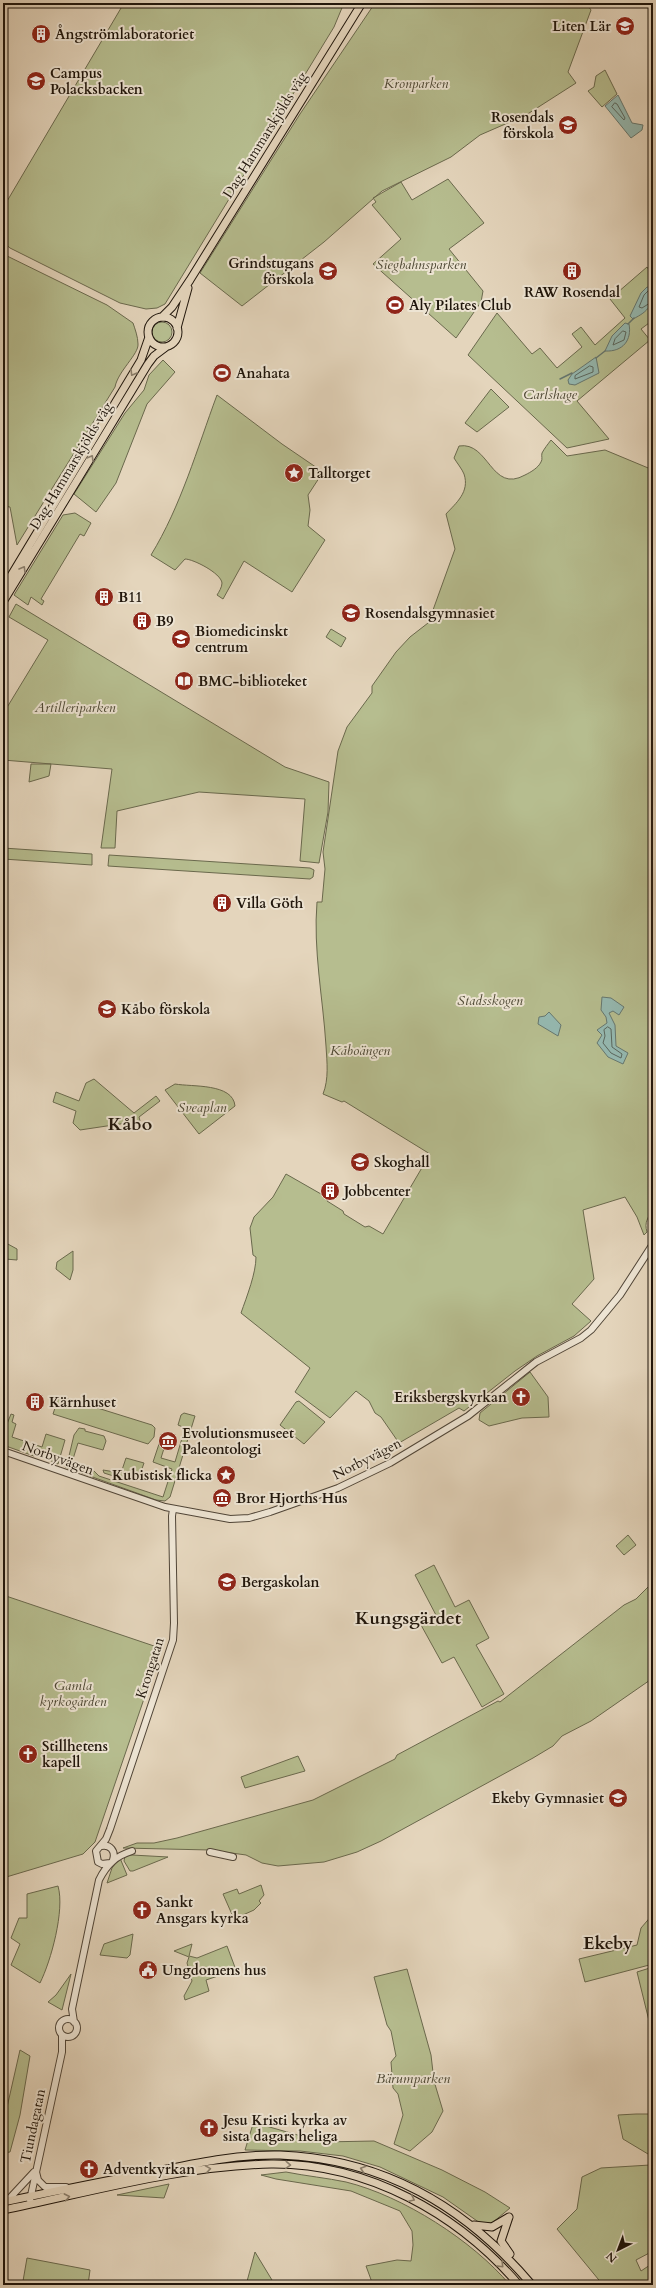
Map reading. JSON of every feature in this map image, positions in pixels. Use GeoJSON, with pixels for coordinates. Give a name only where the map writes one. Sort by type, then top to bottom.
{"type":"FeatureCollection","features":[{"type":"Feature","properties":{"kind":"main road","name":"Dag Hammarskjölds väg"},"geometry":{"type":"LineString","coordinates":[[162,317],[172,307],[190,280],[362,3]]}},
{"type":"Feature","properties":{"kind":"main road","name":"Dag Hammarskjölds väg"},"geometry":{"type":"LineString","coordinates":[[177,328],[190,280]]}},
{"type":"Feature","properties":{"kind":"main road"},"geometry":{"type":"LineString","coordinates":[[162,317],[171,319],[177,328],[176,339],[166,347],[156,345],[149,338],[148,332],[150,324],[162,317]]}},
{"type":"Feature","properties":{"kind":"main road","name":"Dag Hammarskjölds väg"},"geometry":{"type":"LineString","coordinates":[[3,589],[141,360],[149,338]]}},
{"type":"Feature","properties":{"kind":"main road","name":"Dag Hammarskjölds väg"},"geometry":{"type":"LineString","coordinates":[[3,602],[148,364],[154,356],[166,347]]}},
{"type":"Feature","properties":{"kind":"main road"},"geometry":{"type":"LineString","coordinates":[[6,2201],[207,2161],[267,2155],[309,2157],[339,2162],[391,2178],[453,2210],[510,2259],[534,2285]]}},
{"type":"Feature","properties":{"kind":"main road"},"geometry":{"type":"LineString","coordinates":[[3,2210],[169,2175],[218,2168],[272,2164],[310,2167],[336,2172],[386,2188],[442,2215],[478,2241],[519,2285]]}},
{"type":"Feature","properties":{"kind":"main road"},"geometry":{"type":"LineString","coordinates":[[471,2224],[492,2227],[509,2217],[502,2241],[534,2285]]}},
{"type":"Feature","properties":{"kind":"street","name":"Norbyvägen"},"geometry":{"type":"LineString","coordinates":[[3,1451],[152,1504],[173,1509],[230,1518],[249,1518],[305,1501],[374,1472],[468,1416],[527,1368],[581,1338],[591,1330],[620,1295],[653,1244]]}},
{"type":"Feature","properties":{"kind":"street","name":"Krongatan"},"geometry":{"type":"LineString","coordinates":[[101,1846],[110,1829],[173,1640],[173,1509]]}},
{"type":"Feature","properties":{"kind":"street","name":"Krongatan"},"geometry":{"type":"LineString","coordinates":[[110,1829],[112,1848]]}},
{"type":"Feature","properties":{"kind":"street"},"geometry":{"type":"LineString","coordinates":[[72,2009],[58,2027],[62,2036],[69,2038],[74,2036],[77,2030],[72,2009],[99,1880],[98,1862],[95,1857],[96,1851],[101,1846],[132,1851],[117,1856],[111,1862],[102,1864],[98,1862]]}},
{"type":"Feature","properties":{"kind":"street"},"geometry":{"type":"LineString","coordinates":[[99,1880],[114,1855],[112,1848]]}},
{"type":"Feature","properties":{"kind":"street"},"geometry":{"type":"LineString","coordinates":[[210,1852],[233,1856]]}},
{"type":"Feature","properties":{"kind":"street"},"geometry":{"type":"LineString","coordinates":[[65,2019],[74,2022]]}},
{"type":"Feature","properties":{"kind":"street","name":"Tiundagatan"},"geometry":{"type":"LineString","coordinates":[[29,2205],[62,2052],[62,2036]]}},
{"type":"Feature","properties":{"kind":"street","name":"Tiundagatan"},"geometry":{"type":"LineString","coordinates":[[62,2052],[69,2038]]}},
{"type":"Feature","properties":{"kind":"street"},"geometry":{"type":"LineString","coordinates":[[36,2169],[38,2180],[45,2187],[79,2186]]}},
{"type":"Feature","properties":{"kind":"street"},"geometry":{"type":"LineString","coordinates":[[6,2201],[23,2186],[36,2169]]}},
{"type":"Feature","properties":{"kind":"green space"},"geometry":{"type":"Polygon","coordinates":[[[124,3],[344,3],[334,27],[165,304],[157,308],[146,309],[120,303],[10,248],[3,242],[3,208],[124,3]]]}},
{"type":"Feature","properties":{"kind":"green space","name":"Kronparken"},"geometry":{"type":"Polygon","coordinates":[[[375,3],[586,3],[591,10],[568,72],[576,83],[526,115],[480,135],[451,157],[382,191],[324,242],[242,306],[200,273],[300,114],[375,3]]]}},
{"type":"Feature","properties":{"kind":"green space"},"geometry":{"type":"Polygon","coordinates":[[[605,70],[617,94],[602,107],[588,91],[594,87],[596,76],[605,70]]]}},
{"type":"Feature","properties":{"kind":"green space","name":"Siegbahnsparken"},"geometry":{"type":"Polygon","coordinates":[[[448,179],[484,223],[449,249],[483,291],[481,302],[456,338],[373,264],[401,239],[372,205],[376,202],[373,198],[401,182],[412,200],[448,179]]]}},
{"type":"Feature","properties":{"kind":"green space"},"geometry":{"type":"Polygon","coordinates":[[[3,254],[107,305],[133,323],[138,344],[135,353],[120,375],[115,387],[17,545],[10,507],[3,506],[3,254]]]}},
{"type":"Feature","properties":{"kind":"green space","name":"Carlshage"},"geometry":{"type":"Polygon","coordinates":[[[647,267],[653,276],[653,320],[641,329],[650,340],[577,401],[609,439],[567,448],[468,355],[497,313],[532,354],[540,348],[557,368],[582,347],[572,334],[581,327],[595,345],[625,318],[610,299],[647,267]]]}},
{"type":"Feature","properties":{"kind":"green space"},"geometry":{"type":"Polygon","coordinates":[[[162,322],[169,325],[172,332],[169,339],[162,342],[155,339],[152,332],[155,325],[162,322]]]}},
{"type":"Feature","properties":{"kind":"green space"},"geometry":{"type":"Polygon","coordinates":[[[163,360],[175,372],[147,404],[116,483],[96,512],[74,494],[125,413],[144,390],[149,375],[163,360]]]}},
{"type":"Feature","properties":{"kind":"green space"},"geometry":{"type":"Polygon","coordinates":[[[491,389],[509,407],[477,432],[465,423],[491,389]]]}},
{"type":"Feature","properties":{"kind":"green space"},"geometry":{"type":"Polygon","coordinates":[[[217,395],[282,444],[323,472],[308,495],[310,510],[308,526],[325,540],[292,592],[244,561],[223,599],[217,595],[222,585],[220,579],[206,567],[194,561],[185,559],[175,570],[151,555],[162,536],[180,497],[217,395]]]}},
{"type":"Feature","properties":{"kind":"green space","name":"Stadsskogen"},"geometry":{"type":"Polygon","coordinates":[[[551,440],[567,456],[605,450],[653,470],[653,1209],[647,1220],[647,1232],[644,1235],[637,1217],[625,1197],[583,1210],[594,1279],[572,1304],[591,1321],[574,1336],[537,1356],[515,1371],[464,1411],[459,1408],[399,1443],[381,1417],[375,1413],[369,1401],[356,1391],[330,1418],[295,1392],[310,1368],[241,1313],[251,1285],[256,1263],[256,1257],[253,1255],[250,1228],[254,1217],[273,1197],[286,1174],[328,1198],[327,1201],[365,1227],[369,1226],[383,1234],[430,1154],[344,1101],[342,1102],[323,1094],[327,1076],[327,1064],[325,1028],[317,956],[316,920],[317,902],[322,902],[325,869],[323,852],[338,751],[347,727],[372,693],[372,686],[396,652],[410,637],[437,616],[433,610],[455,549],[446,514],[461,497],[465,486],[464,474],[454,458],[459,446],[469,447],[477,451],[497,473],[505,478],[514,479],[527,474],[538,466],[542,461],[542,453],[551,440]]]}},
{"type":"Feature","properties":{"kind":"green space"},"geometry":{"type":"Polygon","coordinates":[[[75,513],[91,523],[84,536],[80,534],[41,599],[44,601],[42,605],[31,597],[28,605],[14,595],[63,515],[75,513]]]}},
{"type":"Feature","properties":{"kind":"green space","name":"Artilleriparken"},"geometry":{"type":"Polygon","coordinates":[[[16,604],[285,767],[329,782],[328,812],[319,863],[300,861],[305,799],[199,792],[117,811],[115,848],[101,848],[112,769],[3,760],[3,714],[48,640],[9,617],[16,604]]]}},
{"type":"Feature","properties":{"kind":"green space"},"geometry":{"type":"Polygon","coordinates":[[[331,629],[346,638],[341,647],[326,637],[331,629]]]}},
{"type":"Feature","properties":{"kind":"green space"},"geometry":{"type":"Polygon","coordinates":[[[31,764],[51,764],[49,776],[29,782],[31,764]]]}},
{"type":"Feature","properties":{"kind":"green space"},"geometry":{"type":"Polygon","coordinates":[[[3,848],[92,854],[92,865],[3,859],[3,848]]]}},
{"type":"Feature","properties":{"kind":"green space"},"geometry":{"type":"Polygon","coordinates":[[[109,855],[310,868],[314,870],[313,877],[310,879],[108,866],[109,855]]]}},
{"type":"Feature","properties":{"kind":"green space"},"geometry":{"type":"Polygon","coordinates":[[[94,1079],[134,1113],[156,1096],[160,1101],[139,1117],[140,1121],[80,1130],[73,1123],[76,1111],[53,1102],[56,1092],[79,1101],[86,1083],[94,1079]]]}},
{"type":"Feature","properties":{"kind":"green space","name":"Sveaplan"},"geometry":{"type":"Polygon","coordinates":[[[175,1084],[201,1086],[220,1090],[227,1093],[233,1099],[235,1106],[199,1134],[165,1090],[175,1084]]]}},
{"type":"Feature","properties":{"kind":"green space"},"geometry":{"type":"Polygon","coordinates":[[[6,1243],[17,1249],[17,1260],[5,1259],[3,1257],[6,1243]]]}},
{"type":"Feature","properties":{"kind":"green space"},"geometry":{"type":"Polygon","coordinates":[[[73,1251],[73,1270],[70,1280],[56,1269],[57,1262],[73,1251]]]}},
{"type":"Feature","properties":{"kind":"green space"},"geometry":{"type":"Polygon","coordinates":[[[530,1372],[548,1397],[549,1417],[522,1418],[489,1426],[479,1420],[480,1413],[530,1372]]]}},
{"type":"Feature","properties":{"kind":"green space"},"geometry":{"type":"Polygon","coordinates":[[[59,1396],[152,1425],[155,1428],[154,1437],[148,1444],[53,1414],[59,1396]]]}},
{"type":"Feature","properties":{"kind":"green space"},"geometry":{"type":"Polygon","coordinates":[[[299,1401],[325,1422],[304,1444],[280,1425],[296,1402],[299,1401]]]}},
{"type":"Feature","properties":{"kind":"green space"},"geometry":{"type":"Polygon","coordinates":[[[184,1413],[195,1416],[170,1497],[165,1501],[156,1500],[65,1467],[66,1464],[72,1463],[71,1468],[92,1474],[93,1470],[99,1476],[163,1497],[172,1469],[153,1462],[160,1441],[166,1442],[161,1458],[175,1462],[185,1428],[178,1425],[181,1415],[184,1413]]]}},
{"type":"Feature","properties":{"kind":"green space"},"geometry":{"type":"Polygon","coordinates":[[[11,1414],[14,1415],[12,1422],[16,1424],[12,1437],[42,1447],[46,1434],[65,1440],[58,1464],[36,1454],[34,1456],[3,1445],[3,1434],[11,1414]]]}},
{"type":"Feature","properties":{"kind":"green space"},"geometry":{"type":"Polygon","coordinates":[[[79,1428],[104,1436],[106,1441],[103,1450],[78,1443],[73,1459],[69,1456],[74,1435],[79,1428]]]}},
{"type":"Feature","properties":{"kind":"green space"},"geometry":{"type":"Polygon","coordinates":[[[126,1458],[144,1463],[138,1480],[124,1475],[123,1479],[104,1473],[103,1470],[121,1473],[126,1458]]]}},
{"type":"Feature","properties":{"kind":"green space"},"geometry":{"type":"Polygon","coordinates":[[[628,1535],[636,1545],[624,1555],[616,1546],[628,1535]]]}},
{"type":"Feature","properties":{"kind":"green space"},"geometry":{"type":"Polygon","coordinates":[[[434,1565],[455,1607],[469,1600],[489,1638],[476,1645],[504,1694],[482,1707],[454,1657],[442,1663],[421,1625],[437,1617],[415,1575],[434,1565]]]}},
{"type":"Feature","properties":{"kind":"green space"},"geometry":{"type":"Polygon","coordinates":[[[653,1582],[653,1678],[591,1721],[562,1736],[553,1746],[533,1758],[381,1841],[357,1852],[324,1862],[278,1866],[262,1863],[246,1855],[210,1850],[123,1848],[137,1843],[154,1843],[177,1838],[313,1800],[395,1759],[397,1755],[498,1701],[500,1702],[624,1605],[636,1599],[653,1582]]]}},
{"type":"Feature","properties":{"kind":"green space","name":"Gamla kyrkogården"},"geometry":{"type":"Polygon","coordinates":[[[3,1595],[157,1647],[160,1652],[95,1842],[83,1854],[3,1878],[3,1595]]]}},
{"type":"Feature","properties":{"kind":"green space"},"geometry":{"type":"Polygon","coordinates":[[[298,1756],[305,1771],[245,1788],[241,1777],[298,1756]]]}},
{"type":"Feature","properties":{"kind":"green space"},"geometry":{"type":"Polygon","coordinates":[[[125,1856],[168,1857],[130,1871],[124,1861],[125,1856]]]}},
{"type":"Feature","properties":{"kind":"green space"},"geometry":{"type":"Polygon","coordinates":[[[120,1858],[127,1875],[107,1883],[112,1868],[120,1858]]]}},
{"type":"Feature","properties":{"kind":"green space"},"geometry":{"type":"Polygon","coordinates":[[[261,1885],[264,1895],[259,1901],[261,1903],[254,1910],[234,1919],[223,1894],[237,1889],[239,1894],[261,1885]]]}},
{"type":"Feature","properties":{"kind":"green space"},"geometry":{"type":"Polygon","coordinates":[[[58,1886],[60,1908],[56,1935],[40,1983],[11,1965],[20,1944],[11,1938],[19,1918],[27,1918],[27,1894],[58,1886]]]}},
{"type":"Feature","properties":{"kind":"green space"},"geometry":{"type":"Polygon","coordinates":[[[653,1914],[653,1964],[585,1982],[579,1959],[637,1945],[641,1928],[653,1914]]]}},
{"type":"Feature","properties":{"kind":"green space"},"geometry":{"type":"Polygon","coordinates":[[[133,1934],[130,1955],[127,1958],[100,1955],[104,1944],[133,1934]]]}},
{"type":"Feature","properties":{"kind":"green space"},"geometry":{"type":"Polygon","coordinates":[[[192,1944],[189,1956],[197,1958],[227,1946],[236,1970],[206,1980],[209,1991],[185,2000],[184,1996],[192,1981],[187,1963],[189,1957],[174,1951],[192,1944]]]}},
{"type":"Feature","properties":{"kind":"green space"},"geometry":{"type":"Polygon","coordinates":[[[653,1967],[653,2033],[652,2033],[637,1972],[653,1967]]]}},
{"type":"Feature","properties":{"kind":"green space","name":"Bärumparken"},"geometry":{"type":"Polygon","coordinates":[[[407,1969],[431,2055],[434,2081],[443,2111],[432,2132],[410,2151],[394,2144],[403,2115],[398,2094],[393,2088],[391,2062],[396,2056],[391,2031],[387,2025],[374,1977],[407,1969]]]}},
{"type":"Feature","properties":{"kind":"green space"},"geometry":{"type":"Polygon","coordinates":[[[71,1974],[62,2010],[48,2002],[56,1995],[71,1974]]]}},
{"type":"Feature","properties":{"kind":"green space"},"geometry":{"type":"Polygon","coordinates":[[[20,2050],[30,2056],[20,2115],[10,2152],[3,2153],[3,2125],[20,2050]]]}},
{"type":"Feature","properties":{"kind":"green space"},"geometry":{"type":"Polygon","coordinates":[[[653,2114],[653,2157],[623,2139],[618,2115],[653,2114]]]}},
{"type":"Feature","properties":{"kind":"green space"},"geometry":{"type":"Polygon","coordinates":[[[253,2124],[259,2124],[322,2142],[374,2141],[442,2170],[485,2192],[510,2208],[492,2223],[480,2223],[443,2197],[380,2167],[343,2156],[300,2151],[245,2150],[253,2124]]]}},
{"type":"Feature","properties":{"kind":"green space"},"geometry":{"type":"Polygon","coordinates":[[[650,2165],[653,2167],[653,2251],[636,2260],[641,2271],[653,2263],[653,2285],[603,2285],[557,2229],[577,2209],[582,2177],[601,2168],[650,2165]]]}},
{"type":"Feature","properties":{"kind":"green space"},"geometry":{"type":"Polygon","coordinates":[[[286,2172],[346,2182],[368,2189],[413,2209],[436,2222],[477,2252],[510,2285],[434,2285],[427,2283],[425,2285],[373,2285],[366,2266],[397,2260],[411,2261],[413,2245],[412,2231],[400,2211],[351,2191],[276,2179],[261,2175],[286,2172]]]}},
{"type":"Feature","properties":{"kind":"green space"},"geometry":{"type":"Polygon","coordinates":[[[169,2184],[164,2198],[117,2195],[169,2184]]]}},
{"type":"Feature","properties":{"kind":"green space"},"geometry":{"type":"Polygon","coordinates":[[[255,2252],[275,2285],[246,2285],[255,2252]]]}},
{"type":"Feature","properties":{"kind":"green space"},"geometry":{"type":"Polygon","coordinates":[[[27,2258],[90,2270],[88,2285],[42,2285],[23,2281],[27,2258]]]}},
{"type":"Feature","properties":{"kind":"water"},"geometry":{"type":"Polygon","coordinates":[[[618,95],[632,123],[643,125],[642,130],[631,138],[605,106],[618,95]]]}},
{"type":"Feature","properties":{"kind":"water"},"geometry":{"type":"Polygon","coordinates":[[[647,287],[653,288],[651,303],[643,313],[633,319],[630,316],[641,293],[647,287]]]}},
{"type":"Feature","properties":{"kind":"water"},"geometry":{"type":"Polygon","coordinates":[[[625,323],[629,324],[630,330],[625,344],[617,349],[605,351],[612,336],[625,323]]]}},
{"type":"Feature","properties":{"kind":"water"},"geometry":{"type":"Polygon","coordinates":[[[596,357],[599,373],[575,385],[569,384],[568,380],[572,374],[596,357]]]}},
{"type":"Feature","properties":{"kind":"water"},"geometry":{"type":"Polygon","coordinates":[[[602,997],[611,998],[624,1007],[619,1015],[613,1011],[609,1013],[615,1025],[616,1046],[628,1053],[623,1064],[608,1057],[597,1043],[602,1035],[597,1030],[607,1023],[606,1017],[601,1010],[602,997]]]}},
{"type":"Feature","properties":{"kind":"water"},"geometry":{"type":"Polygon","coordinates":[[[549,1012],[561,1025],[558,1036],[538,1024],[539,1017],[545,1016],[549,1012]]]}},
{"type":"Feature","properties":{"kind":"waterway"},"geometry":{"type":"LineString","coordinates":[[628,324],[634,318]]}},
{"type":"Feature","properties":{"kind":"waterway"},"geometry":{"type":"LineString","coordinates":[[596,358],[605,351]]}},
{"type":"Feature","properties":{"kind":"waterway"},"geometry":{"type":"LineString","coordinates":[[560,379],[572,373]]}},
{"type":"Feature","properties":{"kind":"place","name":"Liten Lär"},"geometry":{"type":"Point","coordinates":[625,26]}},
{"type":"Feature","properties":{"kind":"place","name":"Ångströmlaboratoriet"},"geometry":{"type":"Point","coordinates":[41,34]}},
{"type":"Feature","properties":{"kind":"place","name":"Campus Polacksbacken"},"geometry":{"type":"Point","coordinates":[36,81]}},
{"type":"Feature","properties":{"kind":"place","name":"Rosendals förskola"},"geometry":{"type":"Point","coordinates":[568,125]}},
{"type":"Feature","properties":{"kind":"place","name":"Grindstugans förskola"},"geometry":{"type":"Point","coordinates":[328,271]}},
{"type":"Feature","properties":{"kind":"place","name":"RAW Rosendal"},"geometry":{"type":"Point","coordinates":[572,271]}},
{"type":"Feature","properties":{"kind":"place","name":"Aly Pilates Club"},"geometry":{"type":"Point","coordinates":[395,305]}},
{"type":"Feature","properties":{"kind":"place","name":"Anahata"},"geometry":{"type":"Point","coordinates":[222,373]}},
{"type":"Feature","properties":{"kind":"place","name":"Talltorget"},"geometry":{"type":"Point","coordinates":[294,473]}},
{"type":"Feature","properties":{"kind":"place","name":"B11"},"geometry":{"type":"Point","coordinates":[104,597]}},
{"type":"Feature","properties":{"kind":"place","name":"Rosendalsgymnasiet"},"geometry":{"type":"Point","coordinates":[351,613]}},
{"type":"Feature","properties":{"kind":"place","name":"B9"},"geometry":{"type":"Point","coordinates":[142,621]}},
{"type":"Feature","properties":{"kind":"place","name":"Biomedicinskt centrum"},"geometry":{"type":"Point","coordinates":[181,639]}},
{"type":"Feature","properties":{"kind":"place","name":"BMC-biblioteket"},"geometry":{"type":"Point","coordinates":[184,681]}},
{"type":"Feature","properties":{"kind":"place","name":"Villa Göth"},"geometry":{"type":"Point","coordinates":[222,903]}},
{"type":"Feature","properties":{"kind":"place","name":"Kåbo förskola"},"geometry":{"type":"Point","coordinates":[107,1009]}},
{"type":"Feature","properties":{"kind":"place","name":"Skoghall"},"geometry":{"type":"Point","coordinates":[360,1162]}},
{"type":"Feature","properties":{"kind":"place","name":"Jobbcenter"},"geometry":{"type":"Point","coordinates":[330,1191]}},
{"type":"Feature","properties":{"kind":"place","name":"Eriksbergskyrkan"},"geometry":{"type":"Point","coordinates":[521,1397]}},
{"type":"Feature","properties":{"kind":"place","name":"Kärnhuset"},"geometry":{"type":"Point","coordinates":[35,1402]}},
{"type":"Feature","properties":{"kind":"place","name":"Evolutionsmuseet Paleontologi"},"geometry":{"type":"Point","coordinates":[168,1441]}},
{"type":"Feature","properties":{"kind":"place","name":"Kubistisk flicka"},"geometry":{"type":"Point","coordinates":[226,1475]}},
{"type":"Feature","properties":{"kind":"place","name":"Bror Hjorths Hus"},"geometry":{"type":"Point","coordinates":[222,1498]}},
{"type":"Feature","properties":{"kind":"place","name":"Bergaskolan"},"geometry":{"type":"Point","coordinates":[227,1582]}},
{"type":"Feature","properties":{"kind":"place","name":"Stillhetens kapell"},"geometry":{"type":"Point","coordinates":[28,1754]}},
{"type":"Feature","properties":{"kind":"place","name":"Ekeby Gymnasiet"},"geometry":{"type":"Point","coordinates":[618,1798]}},
{"type":"Feature","properties":{"kind":"place","name":"Sankt Ansgars kyrka"},"geometry":{"type":"Point","coordinates":[142,1910]}},
{"type":"Feature","properties":{"kind":"place","name":"Ungdomens hus"},"geometry":{"type":"Point","coordinates":[148,1970]}},
{"type":"Feature","properties":{"kind":"place","name":"Jesu Kristi kyrka av sista dagars heliga"},"geometry":{"type":"Point","coordinates":[209,2128]}},
{"type":"Feature","properties":{"kind":"place","name":"Adventkyrkan"},"geometry":{"type":"Point","coordinates":[89,2169]}},
{"type":"Feature","properties":{"kind":"district","name":"Kåbo"},"geometry":{"type":"Point","coordinates":[130,1124]}},
{"type":"Feature","properties":{"kind":"district","name":"Kungsgärdet"},"geometry":{"type":"Point","coordinates":[408,1618]}},
{"type":"Feature","properties":{"kind":"district","name":"Ekeby"},"geometry":{"type":"Point","coordinates":[608,1943]}},
{"type":"Feature","properties":{"kind":"park label","name":"Kåboängen"},"geometry":{"type":"Point","coordinates":[360,1050]}}]}
